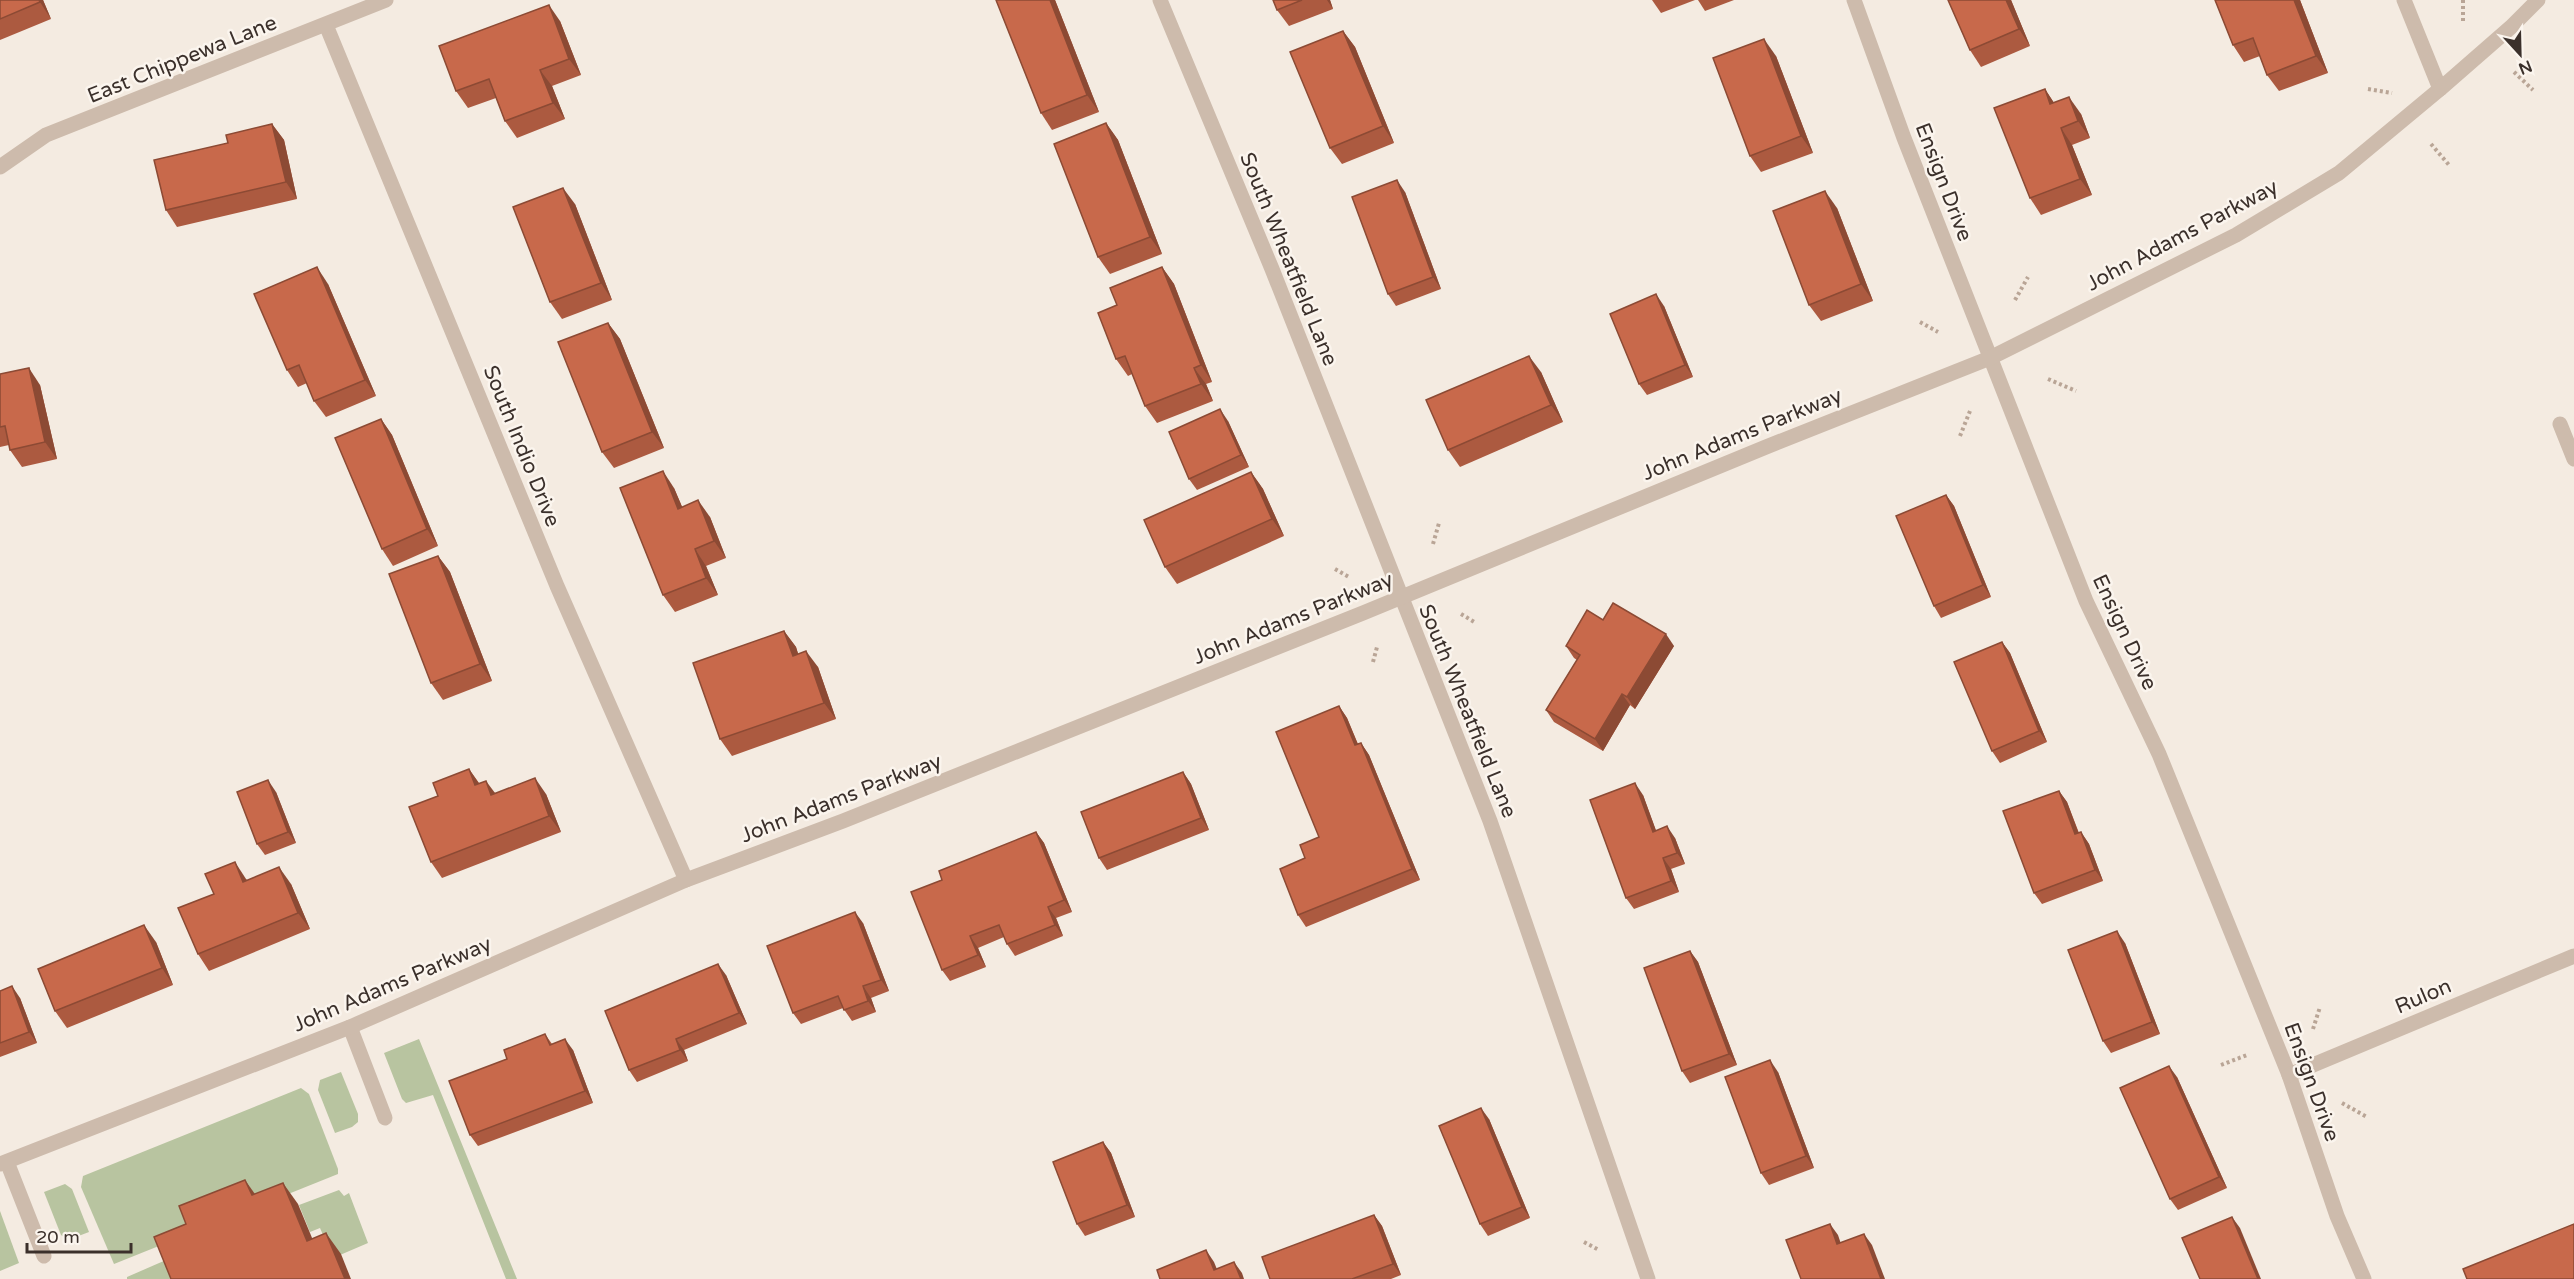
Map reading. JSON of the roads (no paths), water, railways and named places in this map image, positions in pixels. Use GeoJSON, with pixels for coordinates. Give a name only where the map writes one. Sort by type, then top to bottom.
{"type":"FeatureCollection","features":[{"type":"Feature","properties":{"kind":"street","name":"East Chippewa Lane"},"geometry":{"type":"LineString","coordinates":[[0,167],[46,135],[386,0]]}},
{"type":"Feature","properties":{"kind":"street","name":"South Wheatfield Lane"},"geometry":{"type":"LineString","coordinates":[[1160,0],[1272,269],[1490,821],[1648,1279]]}},
{"type":"Feature","properties":{"kind":"street","name":"Ensign Drive"},"geometry":{"type":"LineString","coordinates":[[1854,0],[1904,138],[2086,601],[2159,754],[2289,1075],[2337,1216],[2364,1279]]}},
{"type":"Feature","properties":{"kind":"street"},"geometry":{"type":"LineString","coordinates":[[2404,0],[2440,89]]}},
{"type":"Feature","properties":{"kind":"street","name":"John Adams Parkway"},"geometry":{"type":"LineString","coordinates":[[3,1163],[350,1027],[686,880],[854,817],[1401,598],[1766,447],[1990,358],[2255,224],[2339,173],[2440,89],[2511,27],[2538,0]]}},
{"type":"Feature","properties":{"kind":"street","name":"South Indio Drive"},"geometry":{"type":"LineString","coordinates":[[326,25],[557,586],[686,880]]}},
{"type":"Feature","properties":{"kind":"street"},"geometry":{"type":"LineString","coordinates":[[2560,424],[2574,459]]}},
{"type":"Feature","properties":{"kind":"street","name":"Rulon"},"geometry":{"type":"LineString","coordinates":[[2289,1075],[2574,956]]}},
{"type":"Feature","properties":{"kind":"street"},"geometry":{"type":"LineString","coordinates":[[350,1027],[385,1118]]}},
{"type":"Feature","properties":{"kind":"street"},"geometry":{"type":"LineString","coordinates":[[3,1163],[44,1256]]}}]}
